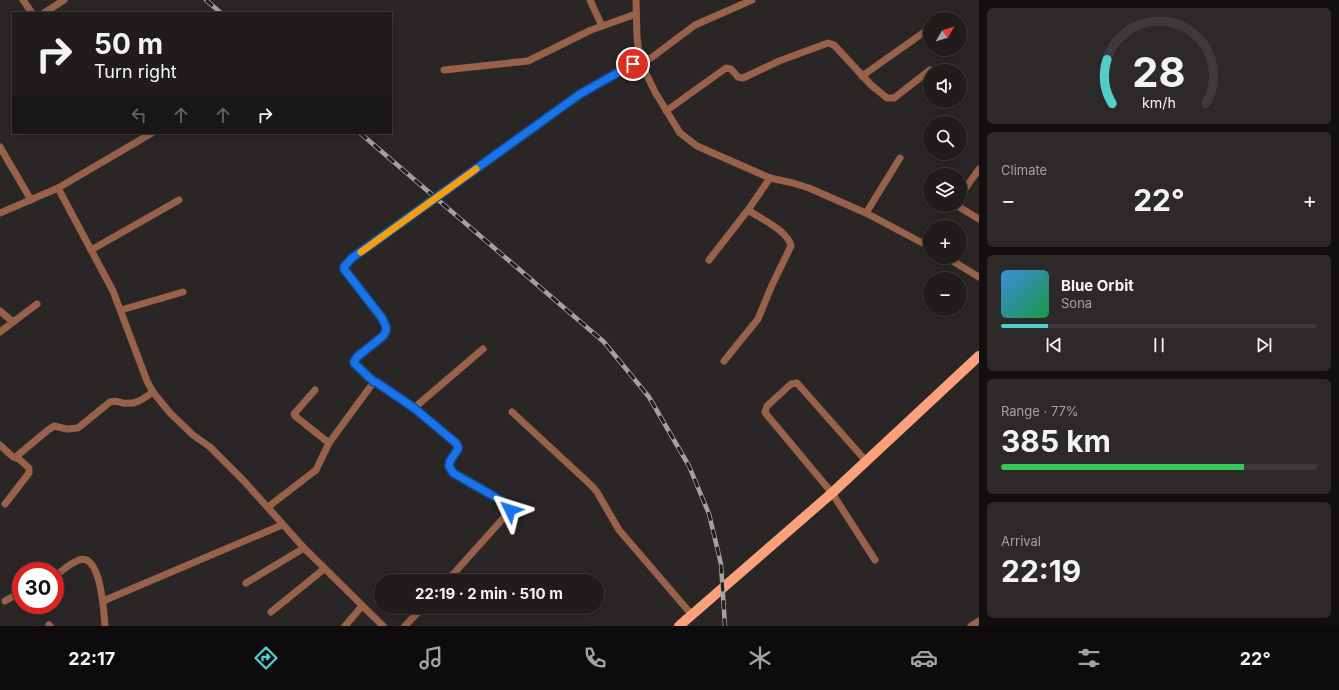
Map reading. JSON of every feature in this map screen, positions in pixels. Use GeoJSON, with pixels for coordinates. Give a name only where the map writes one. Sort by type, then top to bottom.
{"type":"FeatureCollection","features":[{"type":"Feature","properties":{"kind":"main road"},"geometry":{"type":"LineString","coordinates":[[679,626],[832,493],[979,356]]}},
{"type":"Feature","properties":{"kind":"street"},"geometry":{"type":"LineString","coordinates":[[23,0],[31,12]]}},
{"type":"Feature","properties":{"kind":"street"},"geometry":{"type":"LineString","coordinates":[[46,12],[64,0]]}},
{"type":"Feature","properties":{"kind":"street"},"geometry":{"type":"LineString","coordinates":[[590,0],[602,26]]}},
{"type":"Feature","properties":{"kind":"street"},"geometry":{"type":"LineString","coordinates":[[636,0],[637,37],[640,61],[677,130],[688,140],[697,146],[770,178],[809,188],[866,213],[923,243]]}},
{"type":"Feature","properties":{"kind":"street"},"geometry":{"type":"LineString","coordinates":[[453,574],[510,509],[504,502],[453,473],[449,466],[458,449],[458,446],[414,408],[374,382],[354,362],[357,357],[383,336],[386,331],[386,327],[382,318],[344,269],[345,265],[352,258],[580,94],[633,64],[651,58],[695,25],[752,0]]}},
{"type":"Feature","properties":{"kind":"street"},"geometry":{"type":"LineString","coordinates":[[444,70],[528,61],[602,26],[636,14]]}},
{"type":"Feature","properties":{"kind":"street"},"geometry":{"type":"LineString","coordinates":[[862,76],[923,33]]}},
{"type":"Feature","properties":{"kind":"street"},"geometry":{"type":"LineString","coordinates":[[666,111],[726,68],[731,69],[738,78],[743,78],[779,61],[828,43],[834,45],[862,76],[886,98],[894,98],[923,75]]}},
{"type":"Feature","properties":{"kind":"street"},"geometry":{"type":"LineString","coordinates":[[0,213],[58,188],[150,134]]}},
{"type":"Feature","properties":{"kind":"street"},"geometry":{"type":"LineString","coordinates":[[0,147],[31,200]]}},
{"type":"Feature","properties":{"kind":"street"},"geometry":{"type":"LineString","coordinates":[[866,213],[900,158]]}},
{"type":"Feature","properties":{"kind":"street"},"geometry":{"type":"LineString","coordinates":[[967,186],[979,169]]}},
{"type":"Feature","properties":{"kind":"street"},"geometry":{"type":"LineString","coordinates":[[709,260],[748,210],[770,178]]}},
{"type":"Feature","properties":{"kind":"street"},"geometry":{"type":"LineString","coordinates":[[58,188],[108,281],[121,310],[147,381],[153,392],[170,412],[193,434],[209,446],[268,507],[282,525],[324,569],[383,626]]}},
{"type":"Feature","properties":{"kind":"street"},"geometry":{"type":"LineString","coordinates":[[91,250],[179,200]]}},
{"type":"Feature","properties":{"kind":"street"},"geometry":{"type":"LineString","coordinates":[[724,361],[758,319],[772,285],[791,246],[790,242],[780,231],[748,210]]}},
{"type":"Feature","properties":{"kind":"street"},"geometry":{"type":"LineString","coordinates":[[967,211],[979,219]]}},
{"type":"Feature","properties":{"kind":"street"},"geometry":{"type":"LineString","coordinates":[[958,264],[979,277]]}},
{"type":"Feature","properties":{"kind":"street"},"geometry":{"type":"LineString","coordinates":[[121,310],[183,292]]}},
{"type":"Feature","properties":{"kind":"street"},"geometry":{"type":"LineString","coordinates":[[0,332],[36,304]]}},
{"type":"Feature","properties":{"kind":"street"},"geometry":{"type":"LineString","coordinates":[[0,311],[13,322]]}},
{"type":"Feature","properties":{"kind":"street"},"geometry":{"type":"LineString","coordinates":[[414,408],[483,349]]}},
{"type":"Feature","properties":{"kind":"street"},"geometry":{"type":"LineString","coordinates":[[268,507],[316,470],[329,443],[374,382]]}},
{"type":"Feature","properties":{"kind":"street"},"geometry":{"type":"LineString","coordinates":[[866,461],[796,383],[791,384],[767,406],[767,415],[832,493],[875,560]]}},
{"type":"Feature","properties":{"kind":"street"},"geometry":{"type":"LineString","coordinates":[[315,390],[294,414],[329,443]]}},
{"type":"Feature","properties":{"kind":"street"},"geometry":{"type":"LineString","coordinates":[[19,459],[18,455],[21,452],[54,426],[73,429],[78,428],[110,402],[137,403],[153,392]]}},
{"type":"Feature","properties":{"kind":"street"},"geometry":{"type":"LineString","coordinates":[[512,412],[592,486],[619,530],[692,615]]}},
{"type":"Feature","properties":{"kind":"street"},"geometry":{"type":"LineString","coordinates":[[0,445],[13,456],[28,465],[29,468],[29,472],[5,504]]}},
{"type":"Feature","properties":{"kind":"street"},"geometry":{"type":"LineString","coordinates":[[103,601],[282,525]]}},
{"type":"Feature","properties":{"kind":"street"},"geometry":{"type":"LineString","coordinates":[[246,583],[304,548]]}},
{"type":"Feature","properties":{"kind":"street"},"geometry":{"type":"LineString","coordinates":[[64,570],[78,560],[84,559],[89,561],[94,567],[103,601],[105,626]]}},
{"type":"Feature","properties":{"kind":"street"},"geometry":{"type":"LineString","coordinates":[[271,612],[324,569]]}},
{"type":"Feature","properties":{"kind":"street"},"geometry":{"type":"LineString","coordinates":[[5,601],[12,597]]}},
{"type":"Feature","properties":{"kind":"street"},"geometry":{"type":"LineString","coordinates":[[345,626],[362,606]]}},
{"type":"Feature","properties":{"kind":"street"},"geometry":{"type":"LineString","coordinates":[[405,626],[416,614]]}},
{"type":"Feature","properties":{"kind":"street"},"geometry":{"type":"LineString","coordinates":[[971,626],[979,621]]}},
{"type":"Feature","properties":{"kind":"railway"},"geometry":{"type":"LineString","coordinates":[[206,0],[220,12]]}},
{"type":"Feature","properties":{"kind":"railway"},"geometry":{"type":"LineString","coordinates":[[361,134],[604,342],[649,397],[689,466],[709,514],[721,564],[725,626]]}},
{"type":"Feature","properties":{"kind":"slow traffic"},"geometry":{"type":"LineString","coordinates":[[361,252],[476,169]]}},
{"type":"Feature","properties":{"kind":"route"},"geometry":{"type":"LineString","coordinates":[[510,510],[504,502],[453,473],[449,466],[450,461],[458,449],[456,443],[414,408],[374,382],[355,364],[354,362],[357,357],[383,336],[386,331],[386,327],[385,322],[344,267],[352,258],[580,94],[633,64]]}}]}
